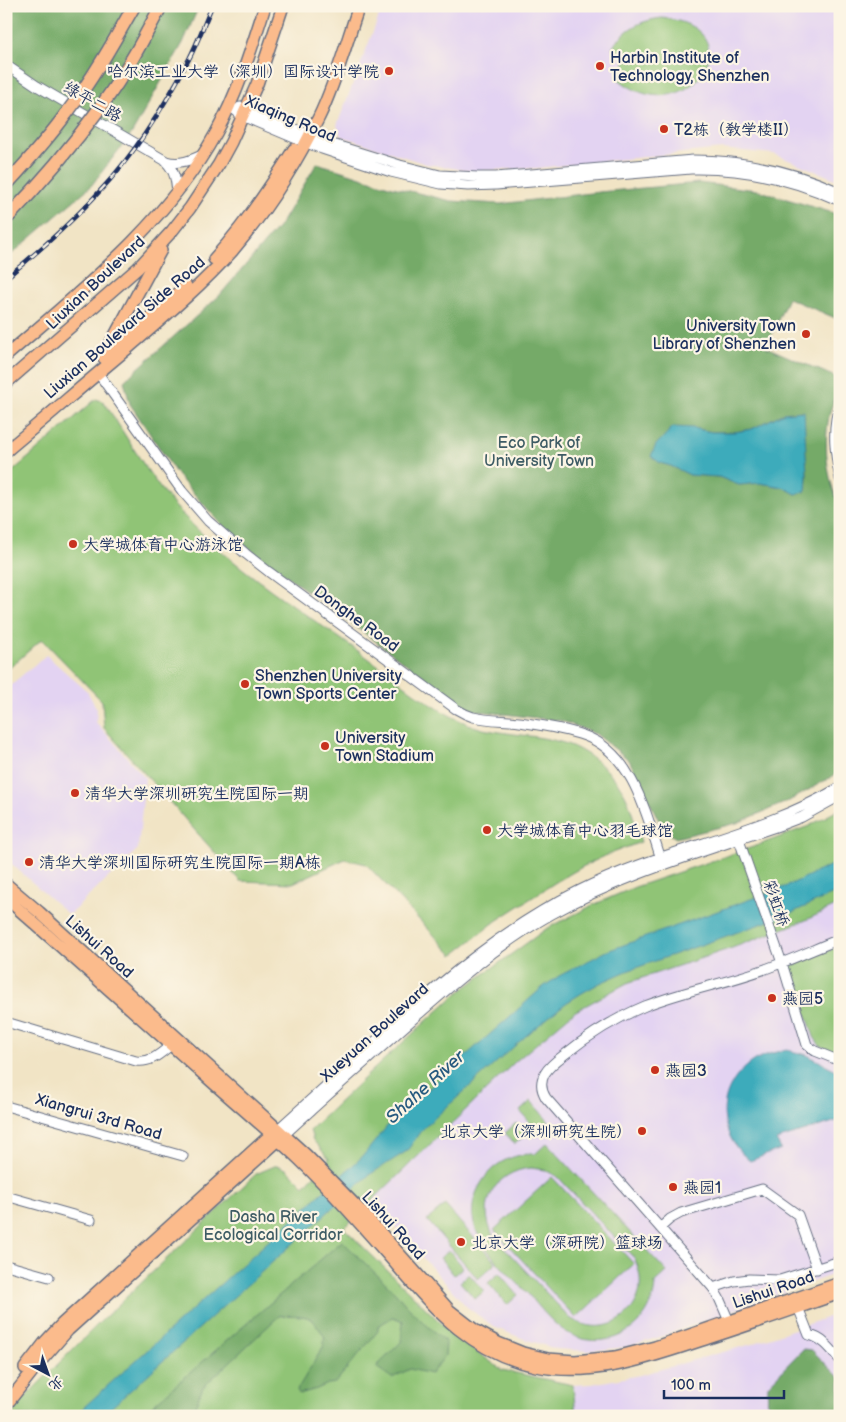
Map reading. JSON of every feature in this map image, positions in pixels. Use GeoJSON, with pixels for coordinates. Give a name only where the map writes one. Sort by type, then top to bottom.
{"type":"FeatureCollection","features":[{"type":"Feature","properties":{"kind":"highway"},"geometry":{"type":"LineString","coordinates":[[6,185],[66,115],[96,71],[134,6]]}},
{"type":"Feature","properties":{"kind":"highway"},"geometry":{"type":"LineString","coordinates":[[6,219],[64,155],[104,104],[161,6]]}},
{"type":"Feature","properties":{"kind":"main road","name":"Liuxian Boulevard"},"geometry":{"type":"LineString","coordinates":[[6,354],[21,343],[122,253],[144,232],[177,193],[204,154],[230,106],[242,78],[266,6]]}},
{"type":"Feature","properties":{"kind":"main road","name":"Liuxian Boulevard"},"geometry":{"type":"LineString","coordinates":[[6,383],[138,268],[190,208],[231,142],[257,84],[283,6]]}},
{"type":"Feature","properties":{"kind":"main road","name":"Liuxian Boulevard Side Road"},"geometry":{"type":"LineString","coordinates":[[6,451],[181,302],[232,251],[261,214],[279,187],[304,137],[326,84],[352,6]]}},
{"type":"Feature","properties":{"kind":"main road","name":"Liuxian Boulevard Side Road"},"geometry":{"type":"LineString","coordinates":[[6,441],[199,274],[256,208],[327,100],[359,6]]}},
{"type":"Feature","properties":{"kind":"main road"},"geometry":{"type":"LineString","coordinates":[[98,373],[102,359],[172,231]]}},
{"type":"Feature","properties":{"kind":"main road","name":"Lishui Road"},"geometry":{"type":"LineString","coordinates":[[6,884],[39,912],[278,1135]]}},
{"type":"Feature","properties":{"kind":"main road","name":"Lishui Road"},"geometry":{"type":"LineString","coordinates":[[6,898],[171,1045],[303,1157],[457,1317],[466,1325],[509,1348],[548,1359],[576,1362],[616,1357],[656,1347],[840,1283]]}},
{"type":"Feature","properties":{"kind":"main road","name":"Xueyuan Boulevard"},"geometry":{"type":"LineString","coordinates":[[6,1392],[46,1341],[62,1324],[278,1135]]}},
{"type":"Feature","properties":{"kind":"main road","name":"Xueyuan Boulevard"},"geometry":{"type":"LineString","coordinates":[[6,1405],[38,1363],[68,1330],[278,1135]]}},
{"type":"Feature","properties":{"kind":"main road","name":"Lishui Road"},"geometry":{"type":"LineString","coordinates":[[359,1215],[426,1298],[456,1328],[492,1351],[520,1362],[537,1366],[589,1369],[625,1364],[840,1293]]}},
{"type":"Feature","properties":{"kind":"street","name":"绿平二路"},"geometry":{"type":"LineString","coordinates":[[6,65],[37,86],[166,161]]}},
{"type":"Feature","properties":{"kind":"street","name":"Xiaqing Road"},"geometry":{"type":"LineString","coordinates":[[230,106],[391,172],[427,181],[454,185],[496,185],[691,169],[715,169],[768,176],[801,185],[840,201]]}},
{"type":"Feature","properties":{"kind":"street","name":"Xiaqing Road"},"geometry":{"type":"LineString","coordinates":[[304,137],[440,175],[496,177],[694,160],[717,160],[756,165],[789,173],[840,192]]}},
{"type":"Feature","properties":{"kind":"street"},"geometry":{"type":"LineString","coordinates":[[166,161],[172,163],[183,162],[204,154]]}},
{"type":"Feature","properties":{"kind":"street"},"geometry":{"type":"LineString","coordinates":[[166,161],[174,174],[177,193]]}},
{"type":"Feature","properties":{"kind":"street","name":"Donghe Road"},"geometry":{"type":"LineString","coordinates":[[98,373],[182,491],[208,521],[269,572],[456,709],[471,716],[557,728],[586,736],[596,741],[615,756],[628,772],[637,790],[662,861]]}},
{"type":"Feature","properties":{"kind":"street"},"geometry":{"type":"LineString","coordinates":[[840,403],[834,431],[840,479]]}},
{"type":"Feature","properties":{"kind":"street","name":"Xueyuan Boulevard"},"geometry":{"type":"LineString","coordinates":[[662,861],[792,812],[840,787]]}},
{"type":"Feature","properties":{"kind":"street","name":"Xueyuan Boulevard"},"geometry":{"type":"LineString","coordinates":[[278,1135],[431,991],[485,948],[527,920],[578,891],[620,872],[739,840],[802,817],[840,796]]}},
{"type":"Feature","properties":{"kind":"street","name":"彩虹桥"},"geometry":{"type":"LineString","coordinates":[[739,840],[782,963],[807,1045],[840,1061]]}},
{"type":"Feature","properties":{"kind":"street"},"geometry":{"type":"LineString","coordinates":[[729,1321],[713,1288],[546,1098],[542,1092],[542,1078],[555,1062],[586,1037],[616,1019],[647,1006],[778,965],[840,939]]}},
{"type":"Feature","properties":{"kind":"street"},"geometry":{"type":"LineString","coordinates":[[6,1022],[136,1061],[152,1059],[171,1045]]}},
{"type":"Feature","properties":{"kind":"street","name":"Xiangrui 3rd Road"},"geometry":{"type":"LineString","coordinates":[[6,1106],[183,1156]]}},
{"type":"Feature","properties":{"kind":"street"},"geometry":{"type":"LineString","coordinates":[[660,1228],[670,1219],[681,1213],[762,1189],[798,1215],[817,1268]]}},
{"type":"Feature","properties":{"kind":"street"},"geometry":{"type":"LineString","coordinates":[[6,1196],[92,1220]]}},
{"type":"Feature","properties":{"kind":"street"},"geometry":{"type":"LineString","coordinates":[[713,1288],[741,1280],[780,1280],[840,1261]]}},
{"type":"Feature","properties":{"kind":"street"},"geometry":{"type":"LineString","coordinates":[[6,1265],[49,1277]]}},
{"type":"Feature","properties":{"kind":"street"},"geometry":{"type":"LineString","coordinates":[[798,1308],[809,1335],[817,1337],[840,1360]]}},
{"type":"Feature","properties":{"kind":"shaded area","name":"Harbin Institute of Technology, Shenzhen"},"geometry":{"type":"Polygon","coordinates":[[[383,6],[840,6],[840,181],[774,154],[722,149],[538,168],[470,171],[426,164],[341,136],[337,125],[383,6]]]}},
{"type":"Feature","properties":{"kind":"shaded area","name":"清华大学深圳研究生院国际一期"},"geometry":{"type":"Polygon","coordinates":[[[46,655],[87,691],[97,709],[96,722],[145,778],[138,849],[69,915],[6,859],[6,689],[46,655]]]}},
{"type":"Feature","properties":{"kind":"shaded area","name":"北京大学（深圳研究生院）"},"geometry":{"type":"Polygon","coordinates":[[[840,904],[840,1272],[657,1338],[626,1347],[589,1351],[556,1349],[494,1327],[467,1307],[372,1201],[516,1061],[574,1012],[627,983],[732,948],[806,920],[840,904]]]}},
{"type":"Feature","properties":{"kind":"shaded area"},"geometry":{"type":"Polygon","coordinates":[[[840,1313],[840,1416],[576,1416],[573,1385],[592,1384],[640,1375],[752,1344],[840,1313]]]}},
{"type":"Feature","properties":{"kind":"green space"},"geometry":{"type":"Polygon","coordinates":[[[6,6],[199,6],[183,43],[132,133],[91,186],[6,259],[6,6]]]}},
{"type":"Feature","properties":{"kind":"green space"},"geometry":{"type":"Polygon","coordinates":[[[662,18],[691,26],[706,40],[709,57],[702,75],[687,88],[666,95],[642,93],[616,77],[623,69],[624,61],[621,54],[612,48],[622,35],[634,27],[646,21],[662,18]]]}},
{"type":"Feature","properties":{"kind":"green space","name":"Eco Park of University Town"},"geometry":{"type":"Polygon","coordinates":[[[317,163],[389,186],[451,201],[500,204],[599,192],[699,183],[757,190],[840,215],[840,320],[788,298],[766,347],[840,379],[830,412],[826,448],[829,472],[840,506],[840,772],[789,801],[737,823],[676,838],[664,831],[629,760],[596,734],[562,721],[471,710],[231,535],[178,476],[130,404],[124,381],[219,296],[280,225],[317,163]],[[803,411],[784,413],[752,429],[735,432],[712,432],[692,428],[660,463],[690,475],[719,477],[739,485],[760,483],[783,487],[796,494],[806,491],[807,476],[803,411]]]}},
{"type":"Feature","properties":{"kind":"green space","name":"Shenzhen University Town Sports Center"},"geometry":{"type":"Polygon","coordinates":[[[96,399],[104,402],[160,488],[205,537],[231,559],[285,600],[437,708],[467,724],[503,733],[544,738],[564,743],[593,758],[610,774],[623,791],[641,842],[609,854],[556,882],[496,921],[453,955],[366,864],[345,859],[293,883],[240,881],[104,728],[102,701],[42,639],[6,671],[6,477],[96,399]]]}},
{"type":"Feature","properties":{"kind":"green space","name":"Dasha River Ecological Corridor"},"geometry":{"type":"Polygon","coordinates":[[[840,809],[840,904],[806,920],[732,948],[627,983],[574,1012],[516,1061],[344,1228],[451,1333],[502,1370],[573,1385],[576,1416],[10,1416],[21,1401],[99,1323],[256,1174],[277,1165],[288,1170],[304,1186],[329,1159],[313,1140],[310,1130],[455,995],[546,929],[593,905],[635,887],[809,826],[840,809]]]}},
{"type":"Feature","properties":{"kind":"green space"},"geometry":{"type":"Polygon","coordinates":[[[840,946],[840,1054],[820,1046],[814,1037],[790,966],[840,946]]]}},
{"type":"Feature","properties":{"kind":"green space"},"geometry":{"type":"Polygon","coordinates":[[[531,1101],[550,1123],[539,1133],[520,1111],[531,1101]]]}},
{"type":"Feature","properties":{"kind":"green space"},"geometry":{"type":"Polygon","coordinates":[[[516,1123],[526,1134],[515,1144],[505,1133],[516,1123]]]}},
{"type":"Feature","properties":{"kind":"green space"},"geometry":{"type":"Polygon","coordinates":[[[547,1143],[667,1272],[655,1283],[653,1298],[647,1311],[638,1323],[627,1332],[615,1338],[586,1340],[565,1332],[548,1317],[491,1255],[475,1226],[473,1210],[476,1194],[486,1176],[496,1166],[508,1159],[521,1155],[535,1154],[547,1143]],[[531,1168],[518,1171],[499,1183],[492,1192],[488,1202],[487,1213],[494,1237],[570,1318],[586,1325],[601,1326],[615,1322],[626,1315],[635,1303],[640,1290],[640,1274],[634,1258],[558,1177],[545,1170],[531,1168]]]}},
{"type":"Feature","properties":{"kind":"green space"},"geometry":{"type":"Polygon","coordinates":[[[552,1177],[634,1264],[576,1318],[494,1230],[552,1177]]]}},
{"type":"Feature","properties":{"kind":"green space","name":"北京大学（深研院）篮球场"},"geometry":{"type":"Polygon","coordinates":[[[445,1205],[496,1263],[478,1279],[427,1220],[445,1205]]]}},
{"type":"Feature","properties":{"kind":"green space"},"geometry":{"type":"Polygon","coordinates":[[[342,1241],[396,1293],[413,1313],[446,1342],[445,1356],[431,1374],[410,1369],[392,1378],[376,1367],[401,1342],[403,1321],[393,1317],[378,1326],[378,1331],[335,1383],[299,1394],[297,1390],[323,1347],[325,1338],[316,1324],[309,1318],[290,1315],[279,1316],[203,1387],[191,1416],[140,1416],[342,1241]]]}},
{"type":"Feature","properties":{"kind":"green space"},"geometry":{"type":"Polygon","coordinates":[[[449,1250],[463,1267],[454,1275],[440,1258],[449,1250]]]}},
{"type":"Feature","properties":{"kind":"green space"},"geometry":{"type":"Polygon","coordinates":[[[499,1273],[518,1295],[507,1305],[488,1283],[499,1273]]]}},
{"type":"Feature","properties":{"kind":"green space"},"geometry":{"type":"Polygon","coordinates":[[[469,1274],[484,1291],[475,1299],[460,1282],[469,1274]]]}},
{"type":"Feature","properties":{"kind":"green space"},"geometry":{"type":"Polygon","coordinates":[[[803,1349],[812,1350],[840,1378],[840,1416],[767,1416],[768,1385],[803,1349]]]}},
{"type":"Feature","properties":{"kind":"water"},"geometry":{"type":"Polygon","coordinates":[[[804,411],[806,491],[796,494],[783,487],[760,483],[739,485],[719,477],[690,475],[660,463],[651,456],[656,445],[673,427],[712,432],[735,432],[752,429],[784,413],[804,411]]]}},
{"type":"Feature","properties":{"kind":"water"},"geometry":{"type":"Polygon","coordinates":[[[840,861],[840,891],[789,914],[627,971],[600,983],[566,1003],[528,1034],[429,1123],[420,1132],[407,1151],[369,1175],[102,1416],[74,1416],[362,1157],[389,1124],[543,987],[559,976],[607,951],[787,886],[840,861]]]}},
{"type":"Feature","properties":{"kind":"water"},"geometry":{"type":"Polygon","coordinates":[[[787,1050],[807,1055],[840,1072],[840,1120],[776,1140],[781,1149],[750,1161],[738,1149],[730,1136],[725,1122],[724,1108],[727,1094],[733,1081],[743,1069],[768,1054],[787,1050]]]}},
{"type":"Feature","properties":{"kind":"railway"},"geometry":{"type":"LineString","coordinates":[[6,278],[77,215],[125,162],[159,112],[179,77],[212,6]]}},
{"type":"Feature","properties":{"kind":"place","name":"Harbin Institute of Technology, Shenzhen"},"geometry":{"type":"Point","coordinates":[600,66]}},
{"type":"Feature","properties":{"kind":"place","name":"哈尔滨工业大学（深圳）国际设计学院"},"geometry":{"type":"Point","coordinates":[389,71]}},
{"type":"Feature","properties":{"kind":"place","name":"T2栋（教学楼II）"},"geometry":{"type":"Point","coordinates":[664,129]}},
{"type":"Feature","properties":{"kind":"place","name":"University Town Library of Shenzhen"},"geometry":{"type":"Point","coordinates":[806,334]}},
{"type":"Feature","properties":{"kind":"place","name":"大学城体育中心游泳馆"},"geometry":{"type":"Point","coordinates":[73,544]}},
{"type":"Feature","properties":{"kind":"place","name":"Shenzhen University Town Sports Center"},"geometry":{"type":"Point","coordinates":[245,684]}},
{"type":"Feature","properties":{"kind":"place","name":"University Town Stadium"},"geometry":{"type":"Point","coordinates":[325,746]}},
{"type":"Feature","properties":{"kind":"place","name":"清华大学深圳研究生院国际一期"},"geometry":{"type":"Point","coordinates":[75,793]}},
{"type":"Feature","properties":{"kind":"place","name":"大学城体育中心羽毛球馆"},"geometry":{"type":"Point","coordinates":[487,830]}},
{"type":"Feature","properties":{"kind":"place","name":"清华大学深圳国际研究生院国际一期A栋"},"geometry":{"type":"Point","coordinates":[29,862]}},
{"type":"Feature","properties":{"kind":"place","name":"燕园5"},"geometry":{"type":"Point","coordinates":[772,998]}},
{"type":"Feature","properties":{"kind":"place","name":"燕园3"},"geometry":{"type":"Point","coordinates":[655,1070]}},
{"type":"Feature","properties":{"kind":"place","name":"北京大学（深圳研究生院）"},"geometry":{"type":"Point","coordinates":[642,1131]}},
{"type":"Feature","properties":{"kind":"place","name":"燕园1"},"geometry":{"type":"Point","coordinates":[673,1187]}},
{"type":"Feature","properties":{"kind":"place","name":"北京大学（深研院）篮球场"},"geometry":{"type":"Point","coordinates":[461,1242]}},
{"type":"Feature","properties":{"kind":"water label","name":"Shahe River"},"geometry":{"type":"Point","coordinates":[425,1087]}}]}
